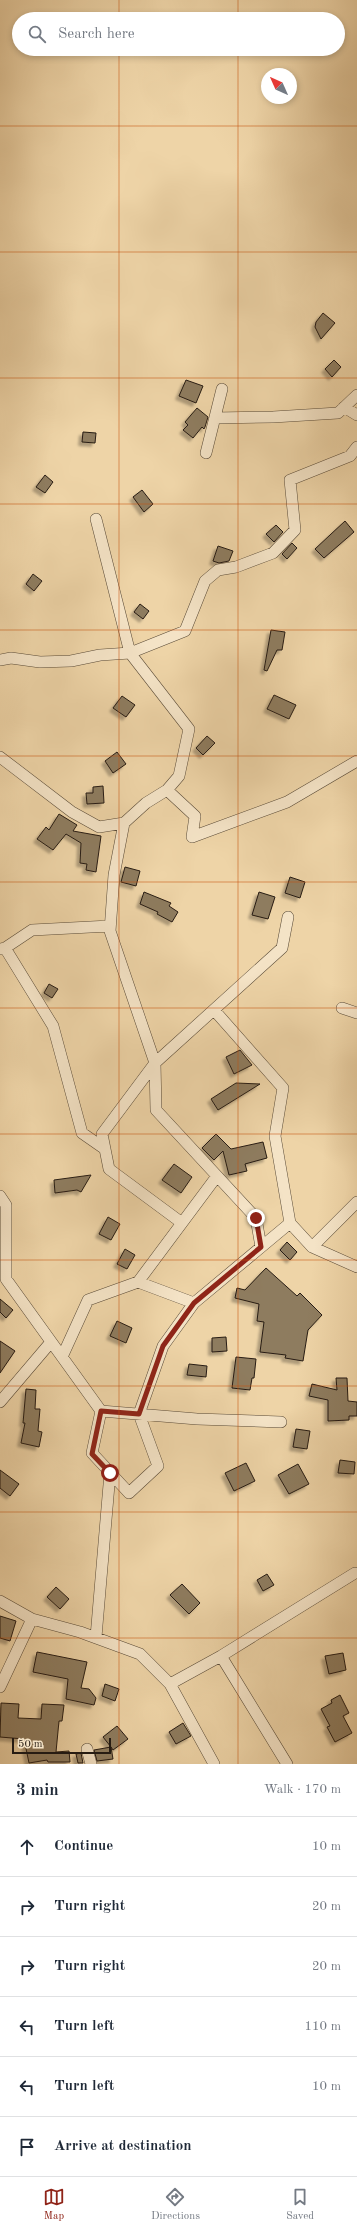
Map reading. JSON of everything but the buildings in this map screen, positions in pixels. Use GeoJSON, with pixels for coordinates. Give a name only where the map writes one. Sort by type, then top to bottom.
{"type":"FeatureCollection","features":[{"type":"Feature","properties":{"kind":"street"},"geometry":{"type":"LineString","coordinates":[[206,453],[222,388]]}},
{"type":"Feature","properties":{"kind":"street"},"geometry":{"type":"LineString","coordinates":[[215,418],[273,417],[338,413],[357,395]]}},
{"type":"Feature","properties":{"kind":"street"},"geometry":{"type":"LineString","coordinates":[[344,408],[357,415]]}},
{"type":"Feature","properties":{"kind":"street"},"geometry":{"type":"LineString","coordinates":[[0,660],[11,658],[40,662],[71,661],[100,655],[130,653],[185,631],[205,581],[218,570],[236,567],[273,553],[295,530],[290,480],[350,456],[357,446]]}},
{"type":"Feature","properties":{"kind":"street"},"geometry":{"type":"LineString","coordinates":[[0,757],[72,812],[99,827],[124,823],[146,803],[167,790],[179,776],[189,729],[130,653],[96,519]]}},
{"type":"Feature","properties":{"kind":"street"},"geometry":{"type":"LineString","coordinates":[[167,790],[195,816],[192,836],[287,802],[357,761]]}},
{"type":"Feature","properties":{"kind":"street"},"geometry":{"type":"LineString","coordinates":[[124,823],[114,875],[110,931],[155,1063],[156,1110],[256,1218],[261,1247]]}},
{"type":"Feature","properties":{"kind":"street"},"geometry":{"type":"LineString","coordinates":[[182,1223],[109,1169],[102,1134],[155,1063],[282,948],[288,917]]}},
{"type":"Feature","properties":{"kind":"street"},"geometry":{"type":"LineString","coordinates":[[105,1149],[82,1133],[53,1026],[3,949],[32,930],[110,926]]}},
{"type":"Feature","properties":{"kind":"street"},"geometry":{"type":"LineString","coordinates":[[342,1008],[357,1012]]}},
{"type":"Feature","properties":{"kind":"street"},"geometry":{"type":"LineString","coordinates":[[214,1010],[283,1088],[275,1136],[290,1223],[312,1247],[357,1268]]}},
{"type":"Feature","properties":{"kind":"street"},"geometry":{"type":"LineString","coordinates":[[62,1357],[88,1300],[138,1282],[217,1176]]}},
{"type":"Feature","properties":{"kind":"street"},"geometry":{"type":"LineString","coordinates":[[0,1196],[6,1205],[6,1279],[101,1411],[92,1454],[130,1493],[158,1466],[139,1414],[163,1346],[194,1303],[290,1223]]}},
{"type":"Feature","properties":{"kind":"street"},"geometry":{"type":"LineString","coordinates":[[312,1247],[357,1202]]}},
{"type":"Feature","properties":{"kind":"street"},"geometry":{"type":"LineString","coordinates":[[138,1282],[194,1303]]}},
{"type":"Feature","properties":{"kind":"street"},"geometry":{"type":"LineString","coordinates":[[0,1402],[51,1342]]}},
{"type":"Feature","properties":{"kind":"street"},"geometry":{"type":"LineString","coordinates":[[101,1411],[281,1422]]}},
{"type":"Feature","properties":{"kind":"street"},"geometry":{"type":"LineString","coordinates":[[96,1637],[110,1473]]}},
{"type":"Feature","properties":{"kind":"street"},"geometry":{"type":"LineString","coordinates":[[170,1684],[221,1656],[355,1573]]}},
{"type":"Feature","properties":{"kind":"street"},"geometry":{"type":"LineString","coordinates":[[0,1601],[32,1619],[96,1637],[140,1654],[170,1684],[214,1764]]}},
{"type":"Feature","properties":{"kind":"street"},"geometry":{"type":"LineString","coordinates":[[0,1687],[32,1619]]}},
{"type":"Feature","properties":{"kind":"street"},"geometry":{"type":"LineString","coordinates":[[221,1656],[287,1764]]}},
{"type":"Feature","properties":{"kind":"street"},"geometry":{"type":"LineString","coordinates":[[87,1749],[91,1764]]}},
{"type":"Feature","properties":{"kind":"route"},"geometry":{"type":"LineString","coordinates":[[110,1473],[92,1454],[101,1411],[139,1414],[163,1346],[194,1303],[261,1247],[256,1218]]}}]}
